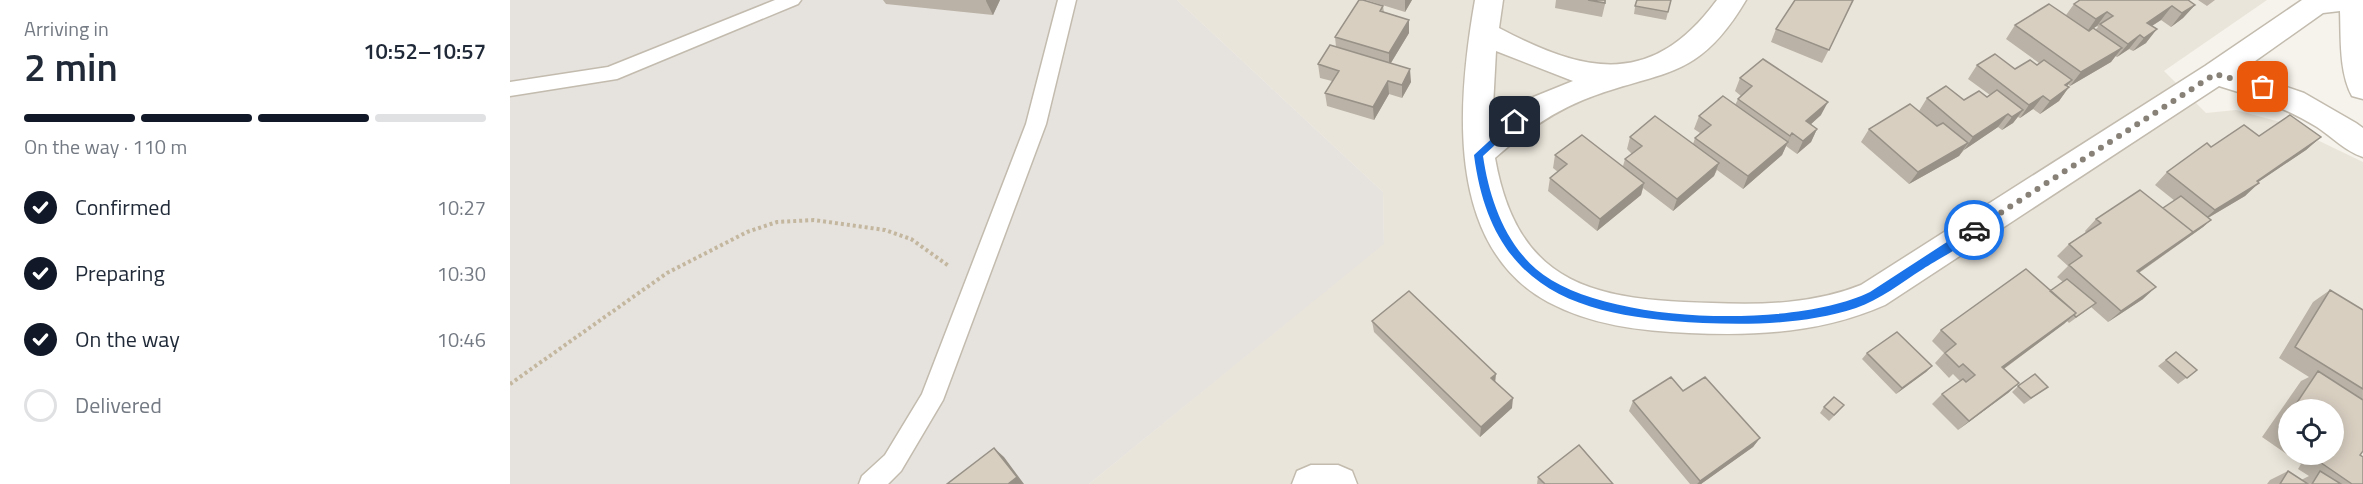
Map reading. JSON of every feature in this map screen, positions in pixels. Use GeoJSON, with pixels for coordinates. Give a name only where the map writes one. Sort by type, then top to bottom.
{"type":"FeatureCollection","features":[{"type":"Feature","properties":{"kind":"street"},"geometry":{"type":"LineString","coordinates":[[1489,0],[1483,32],[1477,115],[1482,179],[1499,228],[1513,250],[1532,272],[1557,290],[1584,301],[1656,316],[1742,320],[1786,318],[1823,313],[1856,304],[1873,296],[2215,74],[2316,4],[2354,1],[2355,43],[2363,88]]}},
{"type":"Feature","properties":{"kind":"street"},"geometry":{"type":"LineString","coordinates":[[1479,155],[1515,122],[1552,99],[1660,66],[1693,46],[1732,0]]}},
{"type":"Feature","properties":{"kind":"street"},"geometry":{"type":"LineString","coordinates":[[1483,32],[1540,58],[1594,73],[1622,76]]}},
{"type":"Feature","properties":{"kind":"street"},"geometry":{"type":"LineString","coordinates":[[2215,74],[2289,97],[2320,113],[2363,145]]}},
{"type":"Feature","properties":{"kind":"street"},"geometry":{"type":"LineString","coordinates":[[1311,484],[1338,484]]}},
{"type":"Feature","properties":{"kind":"lane"},"geometry":{"type":"LineString","coordinates":[[510,89],[610,74],[792,0]]}},
{"type":"Feature","properties":{"kind":"lane"},"geometry":{"type":"LineString","coordinates":[[871,484],[893,463],[931,400],[1036,124],[1067,0]]}},
{"type":"Feature","properties":{"kind":"path"},"geometry":{"type":"LineString","coordinates":[[510,384],[667,273],[747,232],[777,222],[814,220],[885,230],[910,240],[957,271],[978,276]]}},
{"type":"Feature","properties":{"kind":"shaded area"},"geometry":{"type":"Polygon","coordinates":[[[510,0],[1177,0],[1383,192],[1384,244],[1089,484],[510,484],[510,0]]]}},
{"type":"Feature","properties":{"kind":"shaded area"},"geometry":{"type":"Polygon","coordinates":[[[1177,0],[2267,0],[2164,71],[2206,113],[2236,110],[2280,122],[2363,162],[2363,484],[1089,484],[1384,243],[1383,192],[1177,0]]]}},
{"type":"Feature","properties":{"kind":"building"},"geometry":{"type":"Polygon","coordinates":[[[1359,0],[1383,6],[1380,11],[1409,20],[1389,53],[1335,37],[1359,0]]]}},
{"type":"Feature","properties":{"kind":"building"},"geometry":{"type":"Polygon","coordinates":[[[1588,0],[1605,0],[1605,3],[1588,0]]]}},
{"type":"Feature","properties":{"kind":"building"},"geometry":{"type":"Polygon","coordinates":[[[1637,0],[1671,0],[1668,12],[1635,6],[1637,0]]]}},
{"type":"Feature","properties":{"kind":"building"},"geometry":{"type":"Polygon","coordinates":[[[1795,0],[1853,0],[1829,50],[1776,29],[1795,0]]]}},
{"type":"Feature","properties":{"kind":"building"},"geometry":{"type":"Polygon","coordinates":[[[2080,0],[2188,0],[2195,5],[2182,13],[2172,6],[2147,23],[2157,29],[2144,38],[2140,35],[2128,44],[2100,24],[2113,16],[2107,12],[2096,19],[2074,4],[2080,0]]]}},
{"type":"Feature","properties":{"kind":"building"},"geometry":{"type":"Polygon","coordinates":[[[2049,4],[2089,31],[2093,28],[2122,48],[2081,72],[2015,25],[2049,4]]]}},
{"type":"Feature","properties":{"kind":"building"},"geometry":{"type":"Polygon","coordinates":[[[1330,45],[1410,69],[1402,85],[1388,81],[1373,107],[1325,93],[1339,71],[1318,64],[1330,45]]]}},
{"type":"Feature","properties":{"kind":"building"},"geometry":{"type":"Polygon","coordinates":[[[1995,54],[2015,69],[2030,60],[2037,65],[2044,60],[2072,80],[2065,85],[2069,87],[2050,101],[2043,96],[2029,105],[1977,65],[1995,54]]]}},
{"type":"Feature","properties":{"kind":"building"},"geometry":{"type":"Polygon","coordinates":[[[1763,59],[1828,102],[1806,121],[1817,129],[1803,141],[1792,133],[1790,136],[1738,99],[1752,86],[1740,78],[1763,59]]]}},
{"type":"Feature","properties":{"kind":"building"},"geometry":{"type":"Polygon","coordinates":[[[1946,86],[1964,100],[1979,91],[1987,97],[1997,90],[2023,110],[2012,117],[2008,114],[1973,137],[1927,98],[1946,86]]]}},
{"type":"Feature","properties":{"kind":"building"},"geometry":{"type":"Polygon","coordinates":[[[1723,96],[1788,142],[1748,176],[1695,138],[1711,125],[1699,116],[1723,96]]]}},
{"type":"Feature","properties":{"kind":"building"},"geometry":{"type":"Polygon","coordinates":[[[1910,104],[1937,126],[1943,123],[1968,143],[1918,172],[1869,129],[1910,104]]]}},
{"type":"Feature","properties":{"kind":"building"},"geometry":{"type":"Polygon","coordinates":[[[2290,115],[2321,137],[2257,181],[2259,183],[2215,210],[2167,172],[2207,143],[2211,147],[2244,125],[2259,136],[2290,115]]]}},
{"type":"Feature","properties":{"kind":"building"},"geometry":{"type":"Polygon","coordinates":[[[1655,116],[1719,163],[1677,199],[1625,159],[1642,146],[1630,137],[1655,116]]]}},
{"type":"Feature","properties":{"kind":"building"},"geometry":{"type":"Polygon","coordinates":[[[1582,135],[1644,183],[1600,219],[1550,178],[1567,164],[1555,155],[1582,135]]]}},
{"type":"Feature","properties":{"kind":"building"},"geometry":{"type":"Polygon","coordinates":[[[2140,190],[2193,232],[2137,271],[2156,287],[2121,311],[2069,265],[2082,256],[2069,244],[2101,223],[2096,219],[2140,190]]]}},
{"type":"Feature","properties":{"kind":"building"},"geometry":{"type":"Polygon","coordinates":[[[2181,196],[2211,220],[2193,232],[2163,208],[2181,196]]]}},
{"type":"Feature","properties":{"kind":"building"},"geometry":{"type":"Polygon","coordinates":[[[2026,269],[2076,313],[2002,367],[2019,383],[1969,421],[1942,394],[1963,379],[1966,382],[1975,375],[1963,364],[1959,367],[1945,353],[1956,344],[1941,330],[2026,269]]]}},
{"type":"Feature","properties":{"kind":"building"},"geometry":{"type":"Polygon","coordinates":[[[2067,279],[2096,303],[2076,317],[2074,315],[2076,313],[2050,291],[2067,279]]]}},
{"type":"Feature","properties":{"kind":"building"},"geometry":{"type":"Polygon","coordinates":[[[2330,290],[2363,310],[2363,389],[2295,347],[2330,290]]]}},
{"type":"Feature","properties":{"kind":"building"},"geometry":{"type":"Polygon","coordinates":[[[1409,291],[1496,374],[1491,378],[1513,398],[1481,427],[1372,321],[1409,291]]]}},
{"type":"Feature","properties":{"kind":"building"},"geometry":{"type":"Polygon","coordinates":[[[1897,332],[1932,366],[1902,388],[1867,353],[1897,332]]]}},
{"type":"Feature","properties":{"kind":"building"},"geometry":{"type":"Polygon","coordinates":[[[2176,352],[2197,370],[2187,378],[2166,360],[2176,352]]]}},
{"type":"Feature","properties":{"kind":"building"},"geometry":{"type":"Polygon","coordinates":[[[2318,371],[2363,400],[2363,451],[2360,455],[2363,457],[2363,484],[2352,484],[2324,465],[2344,465],[2344,399],[2299,399],[2318,371]]]}},
{"type":"Feature","properties":{"kind":"building"},"geometry":{"type":"Polygon","coordinates":[[[2035,374],[2048,387],[2031,398],[2018,386],[2035,374]]]}},
{"type":"Feature","properties":{"kind":"building"},"geometry":{"type":"Polygon","coordinates":[[[1671,377],[1683,391],[1705,377],[1760,438],[1700,481],[1633,401],[1671,377]]]}},
{"type":"Feature","properties":{"kind":"building"},"geometry":{"type":"Polygon","coordinates":[[[1834,397],[1844,405],[1834,415],[1824,407],[1834,397]]]}},
{"type":"Feature","properties":{"kind":"building"},"geometry":{"type":"Polygon","coordinates":[[[1579,445],[1613,484],[1545,484],[1538,477],[1579,445]]]}},
{"type":"Feature","properties":{"kind":"building"},"geometry":{"type":"Polygon","coordinates":[[[994,448],[1017,477],[1008,484],[947,484],[994,448]]]}},
{"type":"Feature","properties":{"kind":"building"},"geometry":{"type":"Polygon","coordinates":[[[2288,471],[2308,484],[2280,484],[2288,471]]]}},
{"type":"Feature","properties":{"kind":"building"},"geometry":{"type":"Polygon","coordinates":[[[2320,471],[2341,484],[2312,484],[2320,471]]]}},
{"type":"Feature","properties":{"kind":"way so far"},"geometry":{"type":"LineString","coordinates":[[1974,230],[2215,74],[2263,87]]}},
{"type":"Feature","properties":{"kind":"route"},"geometry":{"type":"LineString","coordinates":[[1515,122],[1479,155],[1482,179],[1499,228],[1513,250],[1532,272],[1557,290],[1584,301],[1621,310],[1656,316],[1742,320],[1823,313],[1856,304],[1873,296],[1974,230]]}}]}
